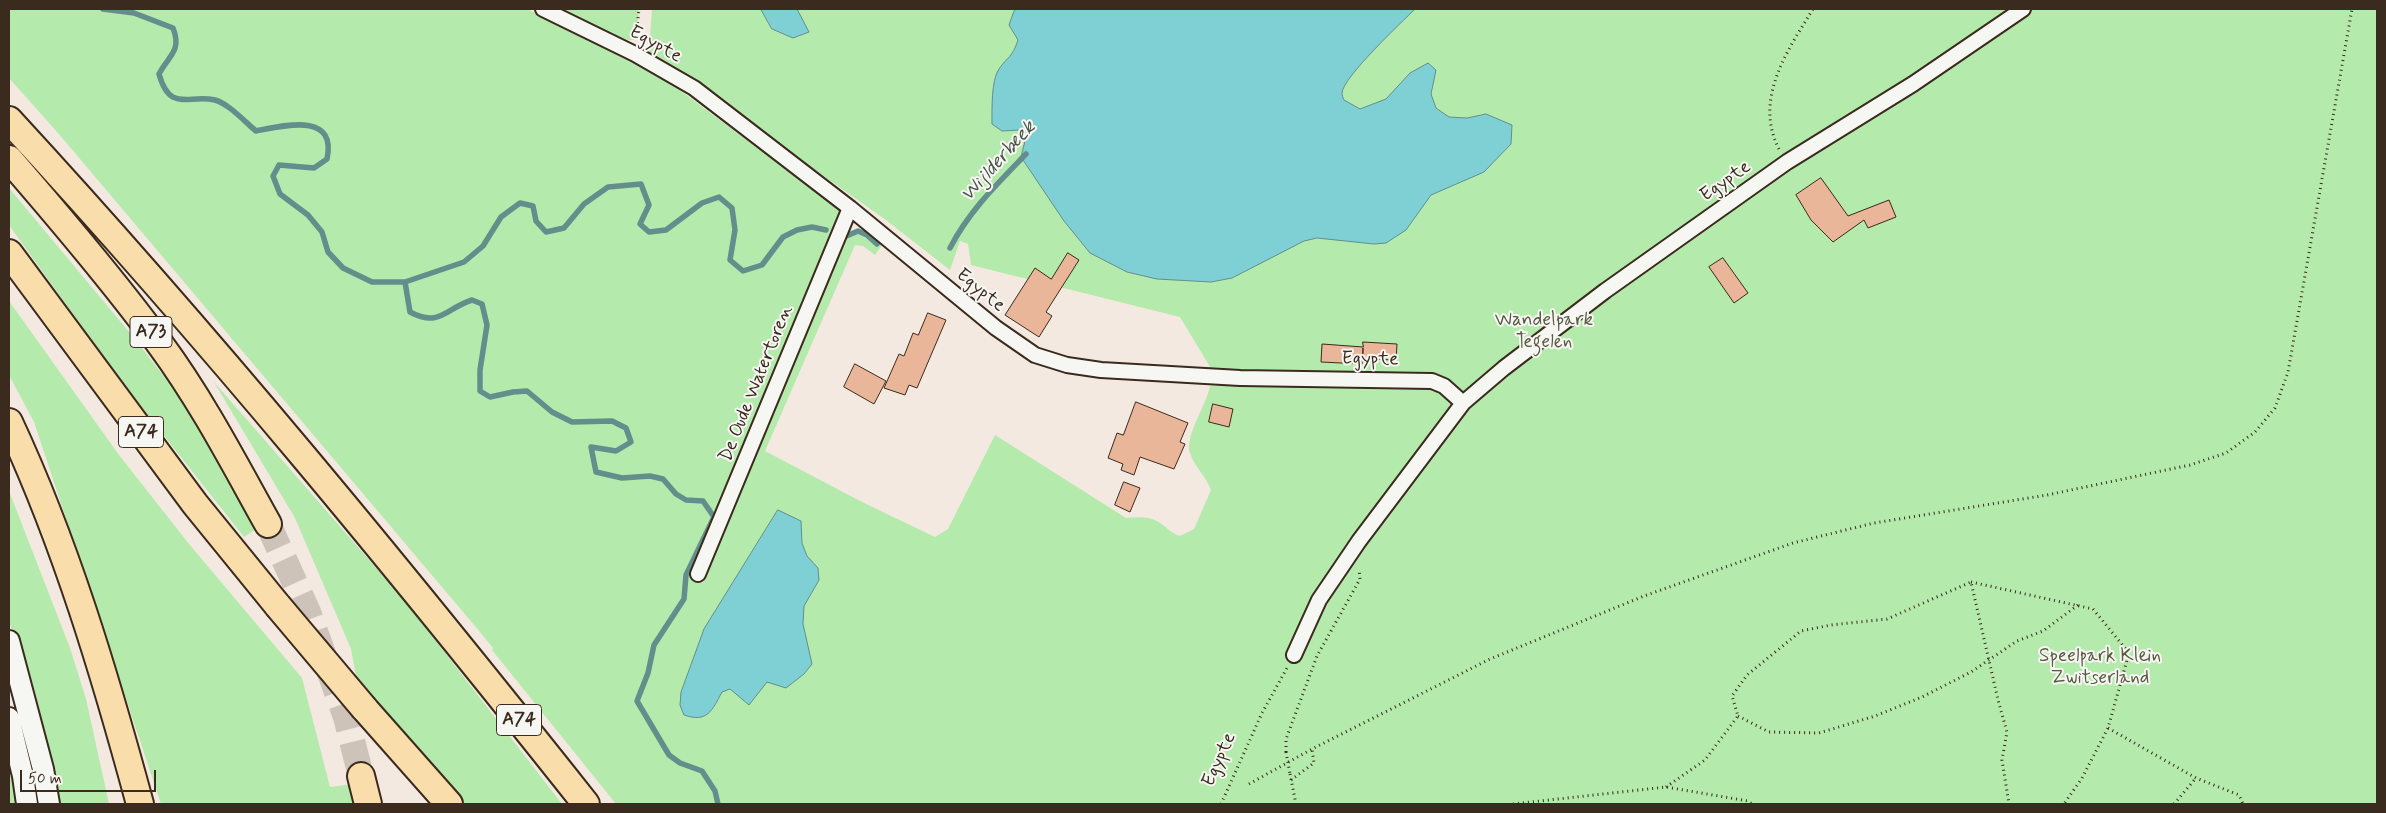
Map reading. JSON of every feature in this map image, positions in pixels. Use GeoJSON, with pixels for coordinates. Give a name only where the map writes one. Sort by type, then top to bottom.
{"type":"FeatureCollection","features":[{"type":"Feature","properties":{"kind":"highway","name":"A74"},"geometry":{"type":"LineString","coordinates":[[9,120],[136,262],[258,404],[446,629],[586,804]]}},
{"type":"Feature","properties":{"kind":"highway","name":"A73"},"geometry":{"type":"LineString","coordinates":[[9,159],[116,286],[161,345],[203,408],[268,524]]}},
{"type":"Feature","properties":{"kind":"highway","name":"A74"},"geometry":{"type":"LineString","coordinates":[[9,253],[190,497],[364,708],[449,804]]}},
{"type":"Feature","properties":{"kind":"highway"},"geometry":{"type":"LineString","coordinates":[[9,422],[45,509],[79,600],[140,804]]}},
{"type":"Feature","properties":{"kind":"highway"},"geometry":{"type":"LineString","coordinates":[[361,776],[368,804]]}},
{"type":"Feature","properties":{"kind":"main road"},"geometry":{"type":"LineString","coordinates":[[9,641],[43,769],[49,804]]}},
{"type":"Feature","properties":{"kind":"main road"},"geometry":{"type":"LineString","coordinates":[[9,718],[23,776],[27,804]]}},
{"type":"Feature","properties":{"kind":"street","name":"Egypte"},"geometry":{"type":"LineString","coordinates":[[543,9],[635,54],[694,88],[850,208],[996,328],[1035,355],[1067,365],[1100,370],[1240,378],[1432,381],[1444,386],[1463,402]]}},
{"type":"Feature","properties":{"kind":"street","name":"Egypte"},"geometry":{"type":"LineString","coordinates":[[1294,655],[1319,600],[1359,541],[1463,402],[1504,368],[1605,291],[1787,162],[1913,84],[2023,9]]}},
{"type":"Feature","properties":{"kind":"street","name":"De Oude Watertoren"},"geometry":{"type":"LineString","coordinates":[[698,574],[850,208]]}},
{"type":"Feature","properties":{"kind":"path"},"geometry":{"type":"LineString","coordinates":[[635,54],[639,9]]}},
{"type":"Feature","properties":{"kind":"path"},"geometry":{"type":"LineString","coordinates":[[1787,162],[1777,144],[1770,119],[1770,98],[1775,77],[1813,9]]}},
{"type":"Feature","properties":{"kind":"path"},"geometry":{"type":"LineString","coordinates":[[1248,784],[1312,749],[1490,659],[1644,596],[1793,543],[1874,523],[2047,495],[2190,465],[2226,453],[2256,432],[2275,408],[2288,372],[2352,9]]}},
{"type":"Feature","properties":{"kind":"path"},"geometry":{"type":"LineString","coordinates":[[1296,804],[1286,752],[1286,738],[1317,656],[1360,579],[1359,541]]}},
{"type":"Feature","properties":{"kind":"path"},"geometry":{"type":"LineString","coordinates":[[1971,582],[2007,732],[2002,760],[2009,804]]}},
{"type":"Feature","properties":{"kind":"path"},"geometry":{"type":"LineString","coordinates":[[2064,804],[2082,778],[2108,728],[2129,653],[2093,609],[2078,605],[1971,582],[1887,619],[1831,624],[1801,631],[1747,675],[1732,696],[1738,716],[1769,732],[1819,733],[1875,716],[1922,697],[1989,660],[2017,642],[2044,631],[2078,605]]}},
{"type":"Feature","properties":{"kind":"path","name":"Egypte"},"geometry":{"type":"LineString","coordinates":[[1221,804],[1262,713],[1294,655]]}},
{"type":"Feature","properties":{"kind":"path"},"geometry":{"type":"LineString","coordinates":[[1666,788],[1705,760],[1738,716]]}},
{"type":"Feature","properties":{"kind":"path"},"geometry":{"type":"LineString","coordinates":[[2108,728],[2196,778],[2239,795],[2243,804]]}},
{"type":"Feature","properties":{"kind":"path"},"geometry":{"type":"LineString","coordinates":[[1291,780],[1314,763],[1312,749]]}},
{"type":"Feature","properties":{"kind":"path"},"geometry":{"type":"LineString","coordinates":[[2174,804],[2196,778]]}},
{"type":"Feature","properties":{"kind":"path"},"geometry":{"type":"LineString","coordinates":[[1513,804],[1666,788],[1748,801],[1752,804]]}},
{"type":"Feature","properties":{"kind":"green space","name":"Wandelpark Tegelen"},"geometry":{"type":"Polygon","coordinates":[[[9,9],[527,9],[610,49],[669,82],[852,219],[849,231],[863,231],[883,244],[875,255],[863,246],[855,245],[765,451],[862,502],[935,537],[948,529],[995,435],[1126,518],[1142,517],[1153,519],[1180,536],[1194,529],[1211,490],[1192,458],[1189,446],[1190,438],[1210,386],[1221,385],[1180,317],[971,265],[968,244],[960,241],[950,270],[886,220],[649,53],[652,9],[2377,9],[2377,804],[616,804],[492,650],[493,648],[480,632],[58,133],[9,78],[9,9]]]}},
{"type":"Feature","properties":{"kind":"green space"},"geometry":{"type":"Polygon","coordinates":[[[559,9],[639,9],[636,36],[634,40],[627,40],[559,9]]]}},
{"type":"Feature","properties":{"kind":"green space"},"geometry":{"type":"Polygon","coordinates":[[[9,188],[135,339],[185,404],[259,527],[244,537],[124,385],[9,225],[9,188]]]}},
{"type":"Feature","properties":{"kind":"green space"},"geometry":{"type":"Polygon","coordinates":[[[9,301],[119,455],[189,544],[302,678],[330,787],[353,784],[356,804],[161,804],[34,422],[9,375],[9,301]]]}},
{"type":"Feature","properties":{"kind":"green space"},"geometry":{"type":"Polygon","coordinates":[[[214,382],[404,600],[562,804],[465,804],[358,686],[351,649],[295,518],[214,382]]]}},
{"type":"Feature","properties":{"kind":"green space"},"geometry":{"type":"Polygon","coordinates":[[[9,491],[70,648],[86,699],[109,804],[49,804],[15,640],[9,621],[9,491]]]}},
{"type":"Feature","properties":{"kind":"green space"},"geometry":{"type":"Polygon","coordinates":[[[9,739],[20,804],[9,804],[9,739]]]}},
{"type":"Feature","properties":{"kind":"water"},"geometry":{"type":"Polygon","coordinates":[[[761,9],[797,9],[809,32],[793,38],[772,29],[761,9]]]}},
{"type":"Feature","properties":{"kind":"water"},"geometry":{"type":"Polygon","coordinates":[[[1017,9],[1415,9],[1352,75],[1342,93],[1344,100],[1360,109],[1386,99],[1410,73],[1428,63],[1436,70],[1431,94],[1436,108],[1449,117],[1467,118],[1486,114],[1512,125],[1511,144],[1484,172],[1431,195],[1406,230],[1386,243],[1374,244],[1317,238],[1304,241],[1232,278],[1211,282],[1157,279],[1127,272],[1090,253],[1064,221],[1021,157],[1025,141],[1019,130],[1002,131],[992,124],[992,96],[996,74],[1012,54],[1018,40],[1009,25],[1014,11],[1017,9]]]}},
{"type":"Feature","properties":{"kind":"water"},"geometry":{"type":"Polygon","coordinates":[[[778,510],[801,521],[802,543],[807,556],[818,568],[819,580],[804,606],[803,624],[812,664],[804,674],[786,688],[767,682],[749,705],[730,689],[722,692],[708,714],[698,717],[684,715],[680,705],[681,692],[704,629],[778,510]]]}},
{"type":"Feature","properties":{"kind":"building"},"geometry":{"type":"Polygon","coordinates":[[[1821,178],[1848,216],[1889,200],[1896,217],[1868,228],[1864,220],[1833,242],[1811,220],[1796,195],[1821,178]]]}},
{"type":"Feature","properties":{"kind":"building"},"geometry":{"type":"Polygon","coordinates":[[[1068,253],[1079,260],[1046,312],[1052,316],[1039,337],[1005,315],[1035,268],[1051,279],[1068,253]]]}},
{"type":"Feature","properties":{"kind":"building"},"geometry":{"type":"Polygon","coordinates":[[[1723,258],[1748,293],[1734,303],[1709,267],[1723,258]]]}},
{"type":"Feature","properties":{"kind":"building"},"geometry":{"type":"Polygon","coordinates":[[[928,313],[946,320],[917,388],[909,385],[905,395],[884,388],[899,354],[904,356],[913,333],[918,335],[928,313]]]}},
{"type":"Feature","properties":{"kind":"building"},"geometry":{"type":"Polygon","coordinates":[[[1363,342],[1397,344],[1396,360],[1363,359],[1363,348],[1362,364],[1321,362],[1322,344],[1363,347],[1363,342]]]}},
{"type":"Feature","properties":{"kind":"building"},"geometry":{"type":"Polygon","coordinates":[[[855,364],[886,381],[874,404],[844,387],[855,364]]]}},
{"type":"Feature","properties":{"kind":"building"},"geometry":{"type":"Polygon","coordinates":[[[1136,402],[1188,423],[1180,442],[1185,444],[1174,469],[1140,457],[1134,475],[1121,470],[1123,464],[1108,458],[1117,433],[1123,435],[1136,402]]]}},
{"type":"Feature","properties":{"kind":"building"},"geometry":{"type":"Polygon","coordinates":[[[1213,404],[1233,409],[1229,427],[1209,422],[1213,404]]]}},
{"type":"Feature","properties":{"kind":"building"},"geometry":{"type":"Polygon","coordinates":[[[1124,482],[1140,488],[1130,512],[1115,505],[1124,482]]]}},
{"type":"Feature","properties":{"kind":"waterway","name":"Wijlderbeek"},"geometry":{"type":"LineString","coordinates":[[103,9],[134,13],[173,28],[176,42],[175,48],[159,74],[163,86],[174,98],[205,99],[220,102],[256,131],[305,125],[316,128],[324,134],[328,144],[327,159],[314,168],[279,165],[273,176],[280,194],[308,215],[322,232],[328,252],[343,268],[372,282],[405,282],[464,262],[483,246],[501,217],[520,203],[533,206],[536,221],[546,232],[564,228],[584,204],[608,187],[641,184],[649,205],[640,224],[649,232],[666,230],[702,203],[719,197],[732,208],[735,230],[730,260],[743,271],[762,265],[783,237],[797,230],[812,227],[826,230]]}},
{"type":"Feature","properties":{"kind":"waterway","name":"Wijlderbeek"},"geometry":{"type":"LineString","coordinates":[[950,248],[975,210],[1026,154]]}},
{"type":"Feature","properties":{"kind":"waterway","name":"Wijlderbeek"},"geometry":{"type":"LineString","coordinates":[[844,237],[858,231],[867,235],[877,244]]}},
{"type":"Feature","properties":{"kind":"waterway"},"geometry":{"type":"LineString","coordinates":[[405,282],[410,312],[420,316],[436,317],[472,300],[482,304],[487,325],[480,370],[480,391],[490,397],[527,391],[552,412],[572,422],[612,421],[626,428],[631,442],[616,451],[591,447],[596,472],[622,478],[650,476],[663,479],[676,494],[686,500],[703,501],[714,517],[686,575],[684,599],[654,645],[648,673],[637,701],[669,755],[680,763],[702,771],[715,791],[718,804]]}},
{"type":"Feature","properties":{"kind":"tunnel"},"geometry":{"type":"LineString","coordinates":[[268,524],[308,612],[346,717],[361,776]]}},
{"type":"Feature","properties":{"kind":"park label","name":"Speelpark Klein Zwitserland"},"geometry":{"type":"Point","coordinates":[2100,668]}}]}
